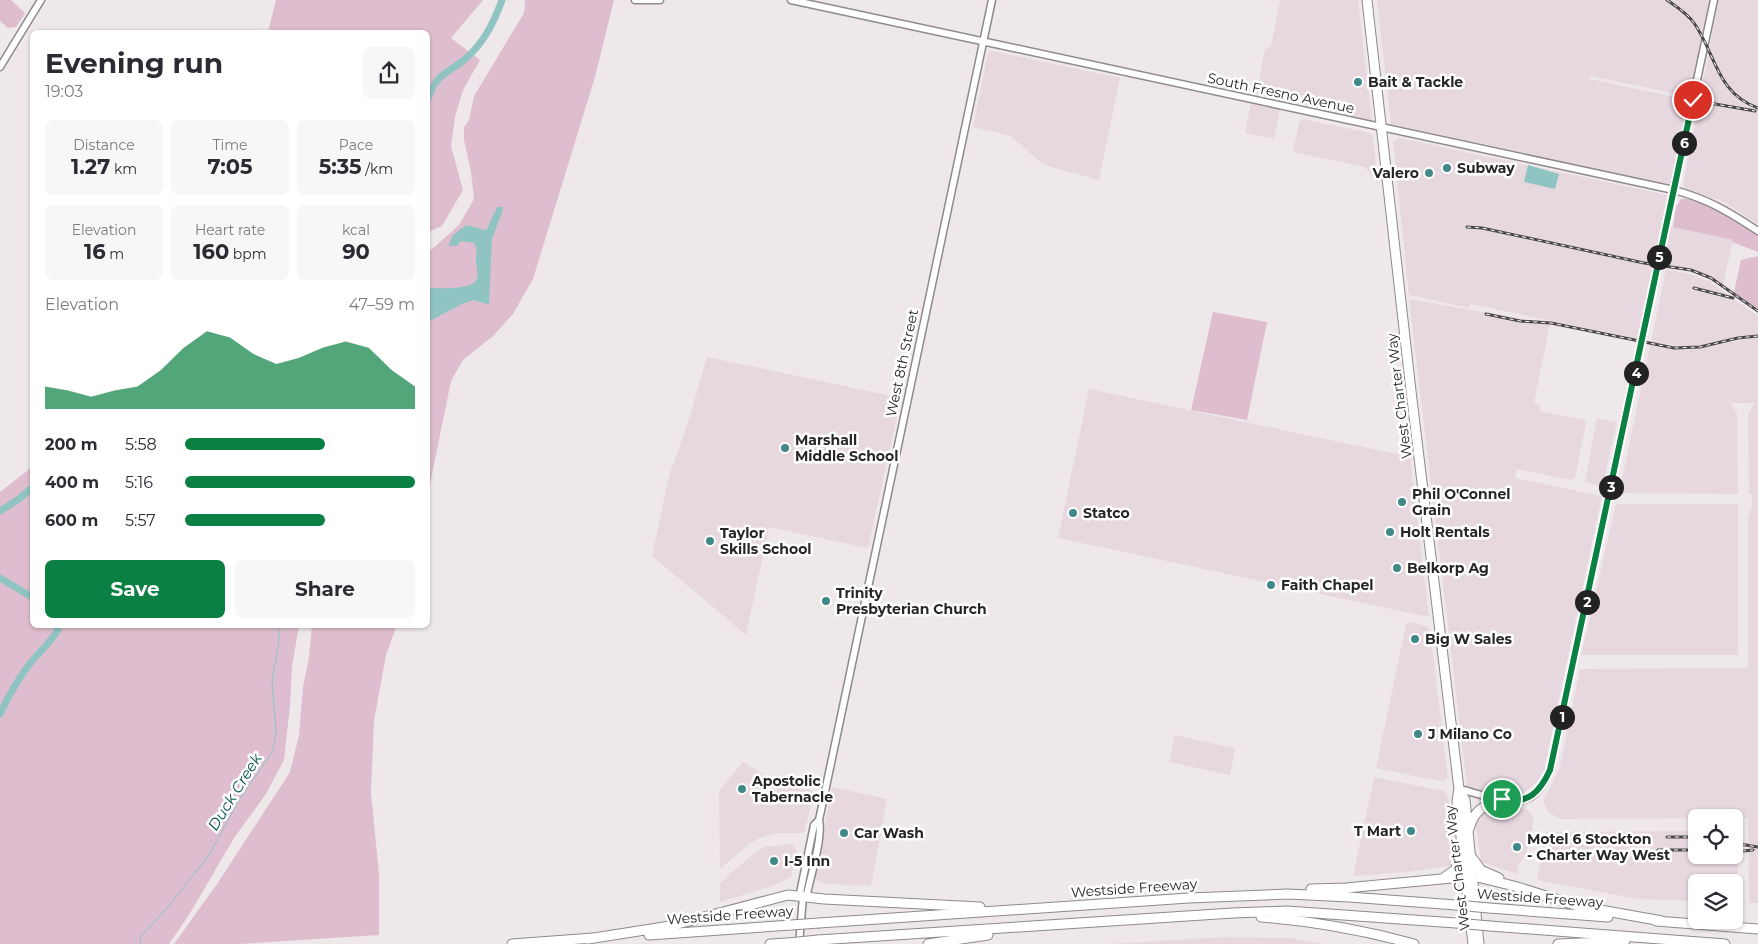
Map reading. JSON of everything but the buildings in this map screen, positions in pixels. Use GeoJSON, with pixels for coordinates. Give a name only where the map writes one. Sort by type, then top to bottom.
{"type":"FeatureCollection","features":[{"type":"Feature","properties":{"kind":"highway","name":"West Charter Way"},"geometry":{"type":"LineString","coordinates":[[1367,0],[1411,391],[1459,789],[1457,801],[1463,852],[1480,944]]}},
{"type":"Feature","properties":{"kind":"highway","name":"West Charter Way"},"geometry":{"type":"LineString","coordinates":[[1459,789],[1465,800],[1472,858],[1469,877],[1473,944]]}},
{"type":"Feature","properties":{"kind":"highway"},"geometry":{"type":"LineString","coordinates":[[1468,832],[1475,814],[1480,808],[1502,799]]}},
{"type":"Feature","properties":{"kind":"highway"},"geometry":{"type":"LineString","coordinates":[[1440,879],[1456,870],[1463,852]]}},
{"type":"Feature","properties":{"kind":"highway"},"geometry":{"type":"LineString","coordinates":[[1472,858],[1481,870],[1510,882],[1514,886]]}},
{"type":"Feature","properties":{"kind":"highway"},"geometry":{"type":"LineString","coordinates":[[1288,894],[1302,890],[1469,877],[1514,886],[1578,906],[1662,921]]}},
{"type":"Feature","properties":{"kind":"highway","name":"Westside Freeway"},"geometry":{"type":"LineString","coordinates":[[512,944],[1189,898],[1288,894],[1350,896],[1756,929]]}},
{"type":"Feature","properties":{"kind":"highway"},"geometry":{"type":"LineString","coordinates":[[588,939],[670,926],[788,895],[811,896],[824,899],[994,907],[1006,910]]}},
{"type":"Feature","properties":{"kind":"highway"},"geometry":{"type":"LineString","coordinates":[[770,944],[1287,911],[1725,944]]}},
{"type":"Feature","properties":{"kind":"highway"},"geometry":{"type":"LineString","coordinates":[[1233,913],[1319,923],[1414,944]]}},
{"type":"Feature","properties":{"kind":"highway"},"geometry":{"type":"LineString","coordinates":[[928,944],[994,934],[1010,928]]}},
{"type":"Feature","properties":{"kind":"highway"},"geometry":{"type":"LineString","coordinates":[[1558,944],[1672,940]]}},
{"type":"Feature","properties":{"kind":"street"},"geometry":{"type":"LineString","coordinates":[[0,66],[41,0]]}},
{"type":"Feature","properties":{"kind":"street"},"geometry":{"type":"LineString","coordinates":[[635,0],[660,0]]}},
{"type":"Feature","properties":{"kind":"street","name":"South Fresno Avenue"},"geometry":{"type":"LineString","coordinates":[[791,0],[1674,190],[1708,201],[1758,231]]}},
{"type":"Feature","properties":{"kind":"street","name":"West 8th Street"},"geometry":{"type":"LineString","coordinates":[[803,897],[807,894],[820,833],[819,820],[992,0]]}},
{"type":"Feature","properties":{"kind":"street"},"geometry":{"type":"LineString","coordinates":[[1459,789],[1502,799],[1515,800],[1530,798],[1546,780],[1552,761],[1714,0]]}},
{"type":"Feature","properties":{"kind":"street","name":"West 8th Street"},"geometry":{"type":"LineString","coordinates":[[799,944],[803,897],[800,892],[814,824],[819,820]]}},
{"type":"Feature","properties":{"kind":"street"},"geometry":{"type":"LineString","coordinates":[[814,860],[809,844],[820,833]]}},
{"type":"Feature","properties":{"kind":"shaded area"},"geometry":{"type":"Polygon","coordinates":[[[0,0],[11,0],[25,13],[16,27],[8,28],[0,21],[0,0]]]}},
{"type":"Feature","properties":{"kind":"shaded area"},"geometry":{"type":"Polygon","coordinates":[[[276,0],[483,0],[451,38],[480,60],[463,90],[455,117],[451,146],[463,190],[442,226],[430,231],[430,30],[268,30],[276,0]]]}},
{"type":"Feature","properties":{"kind":"shaded area"},"geometry":{"type":"Polygon","coordinates":[[[525,0],[614,0],[595,77],[533,279],[513,314],[493,336],[463,360],[451,381],[430,484],[430,250],[459,225],[474,199],[471,172],[464,140],[464,127],[469,120],[474,96],[524,13],[525,0]]]}},
{"type":"Feature","properties":{"kind":"shaded area"},"geometry":{"type":"Polygon","coordinates":[[[1280,0],[1358,0],[1372,121],[1335,113],[1335,110],[1256,94],[1265,50],[1271,46],[1280,0]]]}},
{"type":"Feature","properties":{"kind":"shaded area"},"geometry":{"type":"Polygon","coordinates":[[[1377,0],[1710,0],[1690,97],[1590,76],[1590,79],[1689,100],[1673,182],[1670,184],[1391,124],[1377,0]]]}},
{"type":"Feature","properties":{"kind":"shaded area"},"geometry":{"type":"Polygon","coordinates":[[[1719,0],[1758,0],[1758,225],[1726,203],[1685,188],[1683,185],[1719,0]]]}},
{"type":"Feature","properties":{"kind":"shaded area"},"geometry":{"type":"Polygon","coordinates":[[[992,51],[1120,78],[1099,180],[1044,165],[1010,136],[973,127],[988,53],[992,51]]]}},
{"type":"Feature","properties":{"kind":"shaded area"},"geometry":{"type":"Polygon","coordinates":[[[1251,103],[1280,109],[1274,139],[1245,133],[1251,103]]]}},
{"type":"Feature","properties":{"kind":"shaded area"},"geometry":{"type":"Polygon","coordinates":[[[1303,119],[1370,133],[1373,136],[1378,184],[1365,167],[1293,152],[1299,122],[1303,119]]]}},
{"type":"Feature","properties":{"kind":"shaded area"},"geometry":{"type":"Polygon","coordinates":[[[1399,138],[1667,195],[1639,339],[1470,304],[1469,308],[1409,295],[1393,142],[1399,138]]]}},
{"type":"Feature","properties":{"kind":"shaded area"},"geometry":{"type":"Polygon","coordinates":[[[1681,199],[1690,199],[1711,206],[1758,235],[1758,252],[1732,242],[1733,240],[1673,227],[1676,207],[1681,199]]]}},
{"type":"Feature","properties":{"kind":"shaded area"},"geometry":{"type":"Polygon","coordinates":[[[1670,226],[1733,240],[1723,285],[1693,269],[1662,263],[1670,226]]]}},
{"type":"Feature","properties":{"kind":"shaded area"},"geometry":{"type":"Polygon","coordinates":[[[1758,256],[1758,309],[1734,292],[1741,260],[1758,256]]]}},
{"type":"Feature","properties":{"kind":"shaded area"},"geometry":{"type":"Polygon","coordinates":[[[1666,269],[1690,274],[1710,282],[1758,316],[1758,335],[1691,347],[1651,342],[1666,269]]]}},
{"type":"Feature","properties":{"kind":"shaded area"},"geometry":{"type":"Polygon","coordinates":[[[1409,299],[1550,324],[1534,402],[1540,405],[1539,411],[1584,420],[1586,423],[1575,478],[1570,480],[1517,469],[1515,478],[1602,496],[1544,770],[1535,784],[1526,791],[1508,795],[1472,790],[1467,786],[1409,299]]]}},
{"type":"Feature","properties":{"kind":"shaded area"},"geometry":{"type":"Polygon","coordinates":[[[1213,312],[1267,322],[1247,420],[1191,410],[1213,312]]]}},
{"type":"Feature","properties":{"kind":"shaded area"},"geometry":{"type":"Polygon","coordinates":[[[1758,338],[1758,903],[1749,903],[1748,818],[1743,818],[1743,809],[1688,809],[1688,818],[1561,819],[1548,812],[1543,800],[1559,770],[1580,669],[1748,668],[1748,518],[1752,506],[1752,494],[1749,494],[1748,414],[1754,403],[1731,403],[1737,414],[1738,494],[1619,493],[1650,345],[1690,350],[1758,338]]]}},
{"type":"Feature","properties":{"kind":"shaded area","name":"Marshall Middle School"},"geometry":{"type":"Polygon","coordinates":[[[707,357],[901,398],[868,548],[769,527],[746,635],[652,556],[669,476],[689,419],[707,357]]]}},
{"type":"Feature","properties":{"kind":"shaded area"},"geometry":{"type":"Polygon","coordinates":[[[1089,389],[1410,457],[1429,617],[1058,538],[1089,389]]]}},
{"type":"Feature","properties":{"kind":"shaded area"},"geometry":{"type":"Polygon","coordinates":[[[1597,418],[1617,422],[1603,485],[1598,486],[1585,481],[1597,418]]]}},
{"type":"Feature","properties":{"kind":"shaded area"},"geometry":{"type":"Polygon","coordinates":[[[30,469],[30,628],[298,628],[292,667],[284,760],[266,794],[234,838],[189,915],[169,944],[0,944],[0,492],[30,469]]]}},
{"type":"Feature","properties":{"kind":"shaded area"},"geometry":{"type":"Polygon","coordinates":[[[1616,504],[1738,504],[1738,655],[1581,655],[1616,504]]]}},
{"type":"Feature","properties":{"kind":"shaded area"},"geometry":{"type":"Polygon","coordinates":[[[1409,622],[1426,626],[1430,629],[1448,778],[1443,782],[1376,768],[1406,624],[1409,622]]]}},
{"type":"Feature","properties":{"kind":"shaded area"},"geometry":{"type":"Polygon","coordinates":[[[312,628],[396,628],[386,655],[374,721],[371,793],[379,874],[379,935],[240,944],[174,944],[217,884],[290,772],[299,735],[303,687],[309,657],[312,628]]]}},
{"type":"Feature","properties":{"kind":"shaded area"},"geometry":{"type":"Polygon","coordinates":[[[1175,735],[1233,748],[1235,750],[1230,775],[1169,762],[1175,735]]]}},
{"type":"Feature","properties":{"kind":"shaded area"},"geometry":{"type":"Polygon","coordinates":[[[743,762],[770,779],[811,790],[814,793],[804,833],[778,833],[759,838],[720,869],[719,791],[743,762]]]}},
{"type":"Feature","properties":{"kind":"shaded area"},"geometry":{"type":"Polygon","coordinates":[[[1374,777],[1444,791],[1449,799],[1456,865],[1406,872],[1353,876],[1374,777]]]}},
{"type":"Feature","properties":{"kind":"shaded area"},"geometry":{"type":"Polygon","coordinates":[[[832,787],[887,799],[871,886],[825,884],[815,879],[832,787]]]}},
{"type":"Feature","properties":{"kind":"shaded area"},"geometry":{"type":"Polygon","coordinates":[[[1518,806],[1528,810],[1533,817],[1533,825],[1527,851],[1518,866],[1517,874],[1481,862],[1475,820],[1486,809],[1518,806]]]}},
{"type":"Feature","properties":{"kind":"shaded area"},"geometry":{"type":"Polygon","coordinates":[[[1688,831],[1688,864],[1738,864],[1738,874],[1688,874],[1688,901],[1638,899],[1537,880],[1546,832],[1688,831]]]}},
{"type":"Feature","properties":{"kind":"shaded area"},"geometry":{"type":"Polygon","coordinates":[[[792,844],[797,851],[791,877],[775,885],[720,902],[720,883],[754,853],[764,847],[792,844]]]}},
{"type":"Feature","properties":{"kind":"shaded area"},"geometry":{"type":"Polygon","coordinates":[[[1223,937],[1292,938],[1324,944],[1108,944],[1223,937]]]}},
{"type":"Feature","properties":{"kind":"water"},"geometry":{"type":"Polygon","coordinates":[[[1528,165],[1559,174],[1555,189],[1524,182],[1528,165]]]}},
{"type":"Feature","properties":{"kind":"water"},"geometry":{"type":"Polygon","coordinates":[[[497,207],[502,207],[503,210],[492,239],[489,305],[474,300],[462,304],[430,321],[430,288],[452,288],[471,285],[477,278],[474,243],[461,241],[457,246],[450,246],[453,235],[466,225],[483,230],[487,229],[497,207]]]}},
{"type":"Feature","properties":{"kind":"waterway"},"geometry":{"type":"LineString","coordinates":[[430,94],[439,78],[465,59],[478,46],[492,24],[502,0]]}},
{"type":"Feature","properties":{"kind":"waterway"},"geometry":{"type":"LineString","coordinates":[[0,511],[30,490]]}},
{"type":"Feature","properties":{"kind":"waterway"},"geometry":{"type":"LineString","coordinates":[[0,578],[30,596]]}},
{"type":"Feature","properties":{"kind":"waterway"},"geometry":{"type":"LineString","coordinates":[[0,714],[24,672],[58,630],[58,628]]}},
{"type":"Feature","properties":{"kind":"waterway","name":"Duck Creek"},"geometry":{"type":"LineString","coordinates":[[140,944],[141,936],[168,907],[209,855],[239,800],[273,751],[276,731],[272,681],[279,641],[279,628]]}},
{"type":"Feature","properties":{"kind":"railway"},"geometry":{"type":"LineString","coordinates":[[1667,0],[1685,13],[1694,23],[1718,72],[1733,93],[1758,108]]}},
{"type":"Feature","properties":{"kind":"railway"},"geometry":{"type":"LineString","coordinates":[[1681,98],[1755,111]]}},
{"type":"Feature","properties":{"kind":"railway"},"geometry":{"type":"LineString","coordinates":[[1467,227],[1482,228],[1644,263],[1691,270],[1711,278],[1758,311]]}},
{"type":"Feature","properties":{"kind":"railway"},"geometry":{"type":"LineString","coordinates":[[1694,288],[1733,298]]}},
{"type":"Feature","properties":{"kind":"railway"},"geometry":{"type":"LineString","coordinates":[[1486,314],[1520,321],[1551,323],[1674,348],[1700,347],[1738,338],[1758,336]]}},
{"type":"Feature","properties":{"kind":"railway"},"geometry":{"type":"LineString","coordinates":[[1667,837],[1688,837]]}},
{"type":"Feature","properties":{"kind":"railway"},"geometry":{"type":"LineString","coordinates":[[1743,844],[1758,847]]}},
{"type":"Feature","properties":{"kind":"railway"},"geometry":{"type":"LineString","coordinates":[[1658,850],[1688,850]]}},
{"type":"Feature","properties":{"kind":"railway"},"geometry":{"type":"LineString","coordinates":[[1743,851],[1753,850]]}},
{"type":"Feature","properties":{"kind":"place","name":"Bait & Tackle"},"geometry":{"type":"Point","coordinates":[1358,82]}},
{"type":"Feature","properties":{"kind":"place","name":"Subway"},"geometry":{"type":"Point","coordinates":[1447,168]}},
{"type":"Feature","properties":{"kind":"place","name":"Valero"},"geometry":{"type":"Point","coordinates":[1429,173]}},
{"type":"Feature","properties":{"kind":"place","name":"Marshall Middle School"},"geometry":{"type":"Point","coordinates":[785,448]}},
{"type":"Feature","properties":{"kind":"place","name":"Phil O'Connel Grain"},"geometry":{"type":"Point","coordinates":[1402,502]}},
{"type":"Feature","properties":{"kind":"place","name":"Statco"},"geometry":{"type":"Point","coordinates":[1073,513]}},
{"type":"Feature","properties":{"kind":"place","name":"Holt Rentals"},"geometry":{"type":"Point","coordinates":[1390,532]}},
{"type":"Feature","properties":{"kind":"place","name":"Taylor Skills School"},"geometry":{"type":"Point","coordinates":[710,541]}},
{"type":"Feature","properties":{"kind":"place","name":"Belkorp Ag"},"geometry":{"type":"Point","coordinates":[1397,568]}},
{"type":"Feature","properties":{"kind":"place","name":"Faith Chapel"},"geometry":{"type":"Point","coordinates":[1271,585]}},
{"type":"Feature","properties":{"kind":"place","name":"Trinity Presbyterian Church"},"geometry":{"type":"Point","coordinates":[826,601]}},
{"type":"Feature","properties":{"kind":"place","name":"Big W Sales"},"geometry":{"type":"Point","coordinates":[1415,639]}},
{"type":"Feature","properties":{"kind":"place","name":"J Milano Co"},"geometry":{"type":"Point","coordinates":[1418,734]}},
{"type":"Feature","properties":{"kind":"place","name":"Apostolic Tabernacle"},"geometry":{"type":"Point","coordinates":[742,789]}},
{"type":"Feature","properties":{"kind":"place","name":"T Mart"},"geometry":{"type":"Point","coordinates":[1411,831]}},
{"type":"Feature","properties":{"kind":"place","name":"Car Wash"},"geometry":{"type":"Point","coordinates":[844,833]}},
{"type":"Feature","properties":{"kind":"place","name":"Motel 6 Stockton - Charter Way West"},"geometry":{"type":"Point","coordinates":[1517,847]}},
{"type":"Feature","properties":{"kind":"place","name":"I-5 Inn"},"geometry":{"type":"Point","coordinates":[774,861]}},
{"type":"Feature","properties":{"kind":"route"},"geometry":{"type":"LineString","coordinates":[[1502,799],[1530,798],[1546,780],[1550,770],[1693,100]]}}]}
